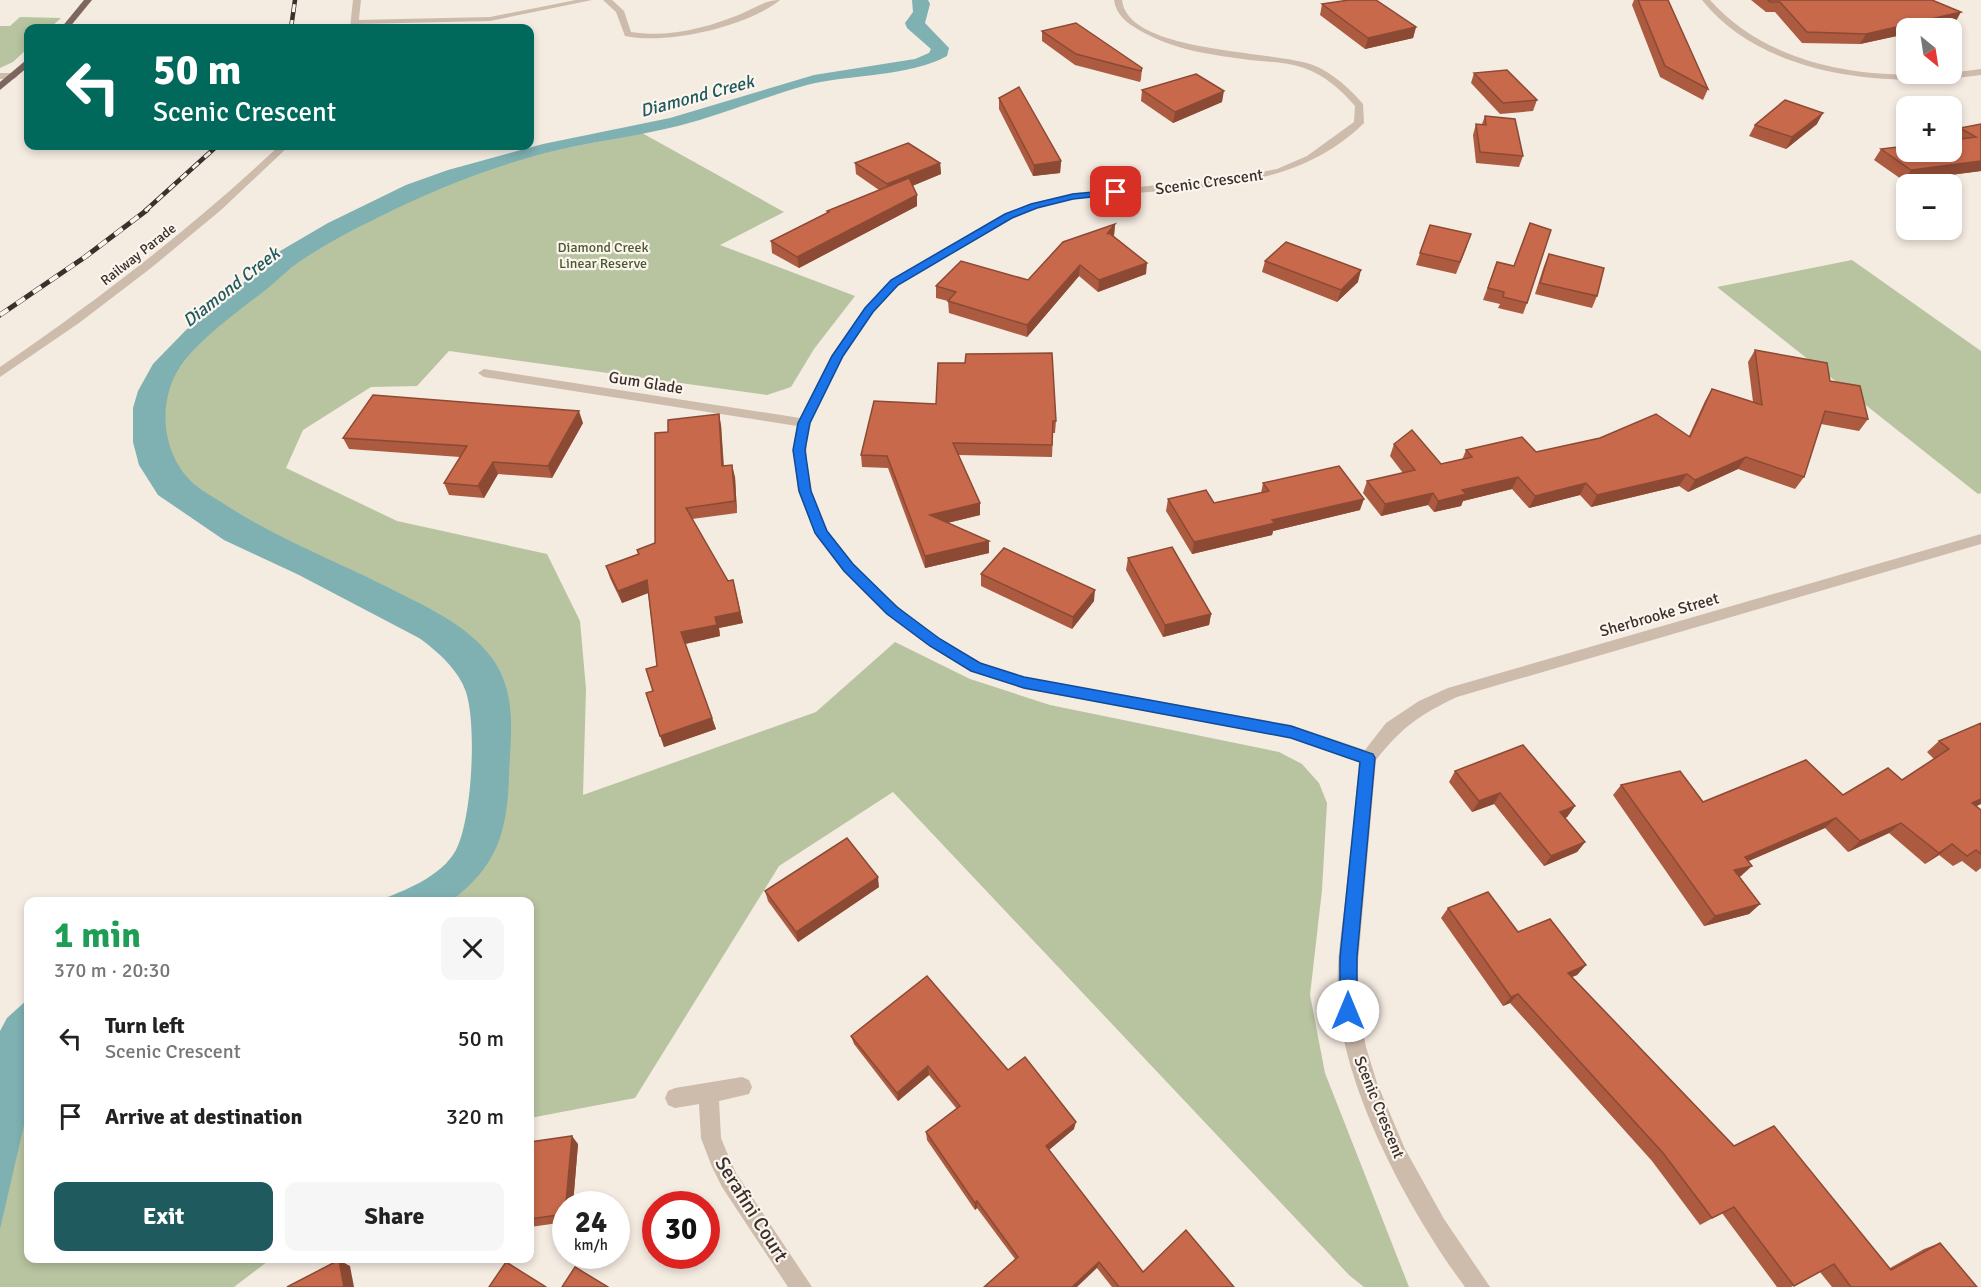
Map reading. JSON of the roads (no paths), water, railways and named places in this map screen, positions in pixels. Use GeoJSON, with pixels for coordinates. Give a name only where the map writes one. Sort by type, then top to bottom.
{"type":"FeatureCollection","features":[{"type":"Feature","properties":{"kind":"main road"},"geometry":{"type":"LineString","coordinates":[[68,24],[88,0]]}},
{"type":"Feature","properties":{"kind":"main road"},"geometry":{"type":"LineString","coordinates":[[0,87],[24,67]]}},
{"type":"Feature","properties":{"kind":"street"},"geometry":{"type":"LineString","coordinates":[[355,24],[357,0]]}},
{"type":"Feature","properties":{"kind":"street"},"geometry":{"type":"LineString","coordinates":[[378,24],[490,19],[588,0]]}},
{"type":"Feature","properties":{"kind":"street"},"geometry":{"type":"LineString","coordinates":[[607,0],[620,11],[628,33],[639,37],[704,28],[777,0]]}},
{"type":"Feature","properties":{"kind":"street","name":"Scenic Crescent"},"geometry":{"type":"LineString","coordinates":[[1118,0],[1118,5],[1125,17],[1144,30],[1173,42],[1227,55],[1301,64],[1316,70],[1349,94],[1360,106],[1359,123],[1310,158],[1280,171],[1223,182],[1073,196],[1034,206],[1008,216],[894,283],[869,310],[837,356],[804,423],[799,450],[805,491],[821,533],[848,567],[892,611],[935,643],[975,667],[1024,682],[1291,732],[1368,758],[1348,957],[1348,1011],[1360,1068],[1392,1144],[1435,1223],[1479,1287]]}},
{"type":"Feature","properties":{"kind":"street"},"geometry":{"type":"LineString","coordinates":[[1706,0],[1730,25],[1751,39],[1781,52],[1840,71],[1928,79],[1981,72]]}},
{"type":"Feature","properties":{"kind":"street"},"geometry":{"type":"LineString","coordinates":[[0,76],[14,76]]}},
{"type":"Feature","properties":{"kind":"street","name":"Railway Parade"},"geometry":{"type":"LineString","coordinates":[[0,373],[161,257],[240,189],[280,150]]}},
{"type":"Feature","properties":{"kind":"street","name":"Gum Glade"},"geometry":{"type":"LineString","coordinates":[[484,373],[804,423]]}},
{"type":"Feature","properties":{"kind":"street","name":"Sherbrooke Street"},"geometry":{"type":"LineString","coordinates":[[1368,758],[1392,728],[1425,705],[1453,692],[1981,538]]}},
{"type":"Feature","properties":{"kind":"street"},"geometry":{"type":"LineString","coordinates":[[675,1098],[742,1087]]}},
{"type":"Feature","properties":{"kind":"street","name":"Serafini Court"},"geometry":{"type":"LineString","coordinates":[[708,1093],[711,1138],[719,1160],[729,1180],[801,1287]]}},
{"type":"Feature","properties":{"kind":"water"},"geometry":{"type":"Polygon","coordinates":[[[912,0],[928,0],[930,4],[925,23],[949,48],[947,56],[932,63],[897,72],[807,85],[678,126],[545,153],[501,166],[437,190],[343,235],[292,267],[203,341],[184,361],[175,375],[169,391],[166,425],[174,457],[194,484],[265,528],[442,615],[476,640],[494,661],[502,675],[510,703],[511,718],[508,797],[502,832],[489,861],[479,875],[456,897],[387,897],[410,888],[441,868],[456,850],[461,836],[469,795],[472,748],[469,707],[463,684],[446,661],[419,638],[299,575],[224,540],[158,495],[139,465],[133,442],[133,408],[138,391],[153,364],[186,330],[228,297],[275,254],[328,223],[406,185],[448,170],[521,150],[534,150],[534,146],[543,144],[670,118],[814,75],[915,59],[929,53],[931,49],[907,28],[905,23],[913,12],[912,0]]]}},
{"type":"Feature","properties":{"kind":"water"},"geometry":{"type":"Polygon","coordinates":[[[24,1003],[24,1125],[0,1229],[0,1031],[7,1018],[24,1003]]]}},
{"type":"Feature","properties":{"kind":"railway"},"geometry":{"type":"LineString","coordinates":[[292,24],[295,0]]}},
{"type":"Feature","properties":{"kind":"railway"},"geometry":{"type":"LineString","coordinates":[[145,211],[213,150]]}},
{"type":"Feature","properties":{"kind":"railway"},"geometry":{"type":"LineString","coordinates":[[0,315],[85,257],[147,210]]}},
{"type":"Feature","properties":{"kind":"water label","name":"Diamond Creek"},"geometry":{"type":"Point","coordinates":[697,96]}},
{"type":"Feature","properties":{"kind":"water label","name":"Diamond Creek"},"geometry":{"type":"Point","coordinates":[231,287]}},
{"type":"Feature","properties":{"kind":"park label","name":"Diamond Creek Linear Reserve"},"geometry":{"type":"Point","coordinates":[603,256]}}]}
